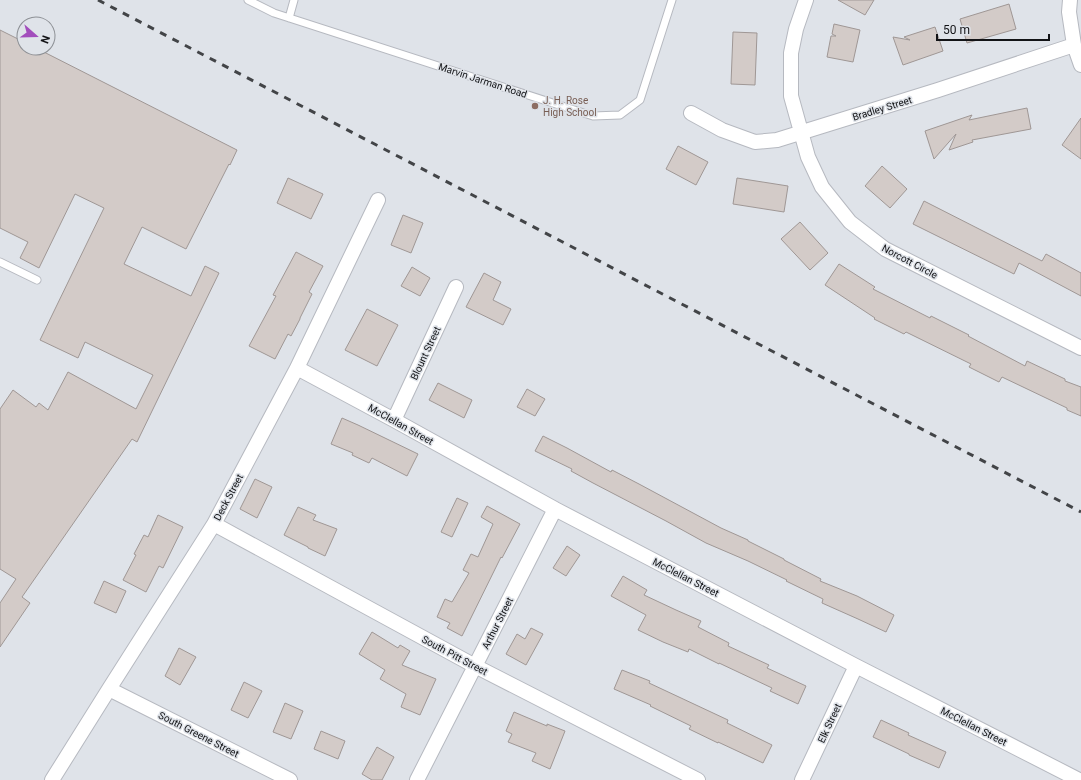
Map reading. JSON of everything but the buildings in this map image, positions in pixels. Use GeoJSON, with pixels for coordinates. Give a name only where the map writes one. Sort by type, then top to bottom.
{"type":"FeatureCollection","features":[{"type":"Feature","properties":{"kind":"street","name":"Norcott Circle"},"geometry":{"type":"LineString","coordinates":[[806,0],[796,29],[791,53],[792,96],[808,157],[822,187],[850,222],[885,249],[1081,348]]}},
{"type":"Feature","properties":{"kind":"street"},"geometry":{"type":"LineString","coordinates":[[1070,0],[1069,12],[1074,45],[1081,65]]}},
{"type":"Feature","properties":{"kind":"street","name":"Bradley Street"},"geometry":{"type":"LineString","coordinates":[[691,113],[722,130],[755,142],[777,140],[938,90],[1074,45]]}},
{"type":"Feature","properties":{"kind":"street","name":"Deck Street"},"geometry":{"type":"LineString","coordinates":[[52,780],[214,524],[297,368],[378,200]]}},
{"type":"Feature","properties":{"kind":"street","name":"Blount Street"},"geometry":{"type":"LineString","coordinates":[[394,420],[456,287]]}},
{"type":"Feature","properties":{"kind":"street","name":"McClellan Street"},"geometry":{"type":"LineString","coordinates":[[297,368],[555,509],[1079,780]]}},
{"type":"Feature","properties":{"kind":"street","name":"Arthur Street"},"geometry":{"type":"LineString","coordinates":[[417,780],[555,509]]}},
{"type":"Feature","properties":{"kind":"street","name":"South Pitt Street"},"geometry":{"type":"LineString","coordinates":[[214,524],[475,666],[698,780]]}},
{"type":"Feature","properties":{"kind":"street","name":"Elk Street"},"geometry":{"type":"LineString","coordinates":[[802,780],[856,666]]}},
{"type":"Feature","properties":{"kind":"street","name":"South Greene Street"},"geometry":{"type":"LineString","coordinates":[[109,689],[290,780]]}},
{"type":"Feature","properties":{"kind":"lane","name":"Marvin Jarman Road"},"geometry":{"type":"LineString","coordinates":[[248,0],[274,13],[593,116],[620,115],[640,100],[672,0]]}},
{"type":"Feature","properties":{"kind":"lane"},"geometry":{"type":"LineString","coordinates":[[289,18],[294,0]]}},
{"type":"Feature","properties":{"kind":"lane"},"geometry":{"type":"LineString","coordinates":[[0,262],[37,280]]}},
{"type":"Feature","properties":{"kind":"railway"},"geometry":{"type":"LineString","coordinates":[[98,0],[1081,512]]}},
{"type":"Feature","properties":{"kind":"place","name":"J. H. Rose High School"},"geometry":{"type":"Point","coordinates":[535,106]}}]}
